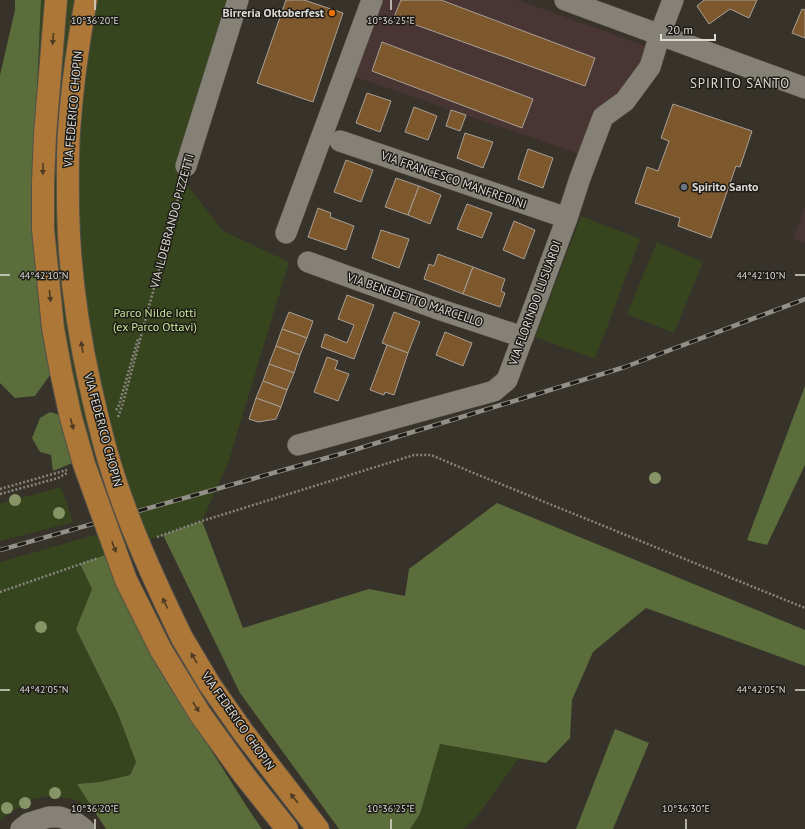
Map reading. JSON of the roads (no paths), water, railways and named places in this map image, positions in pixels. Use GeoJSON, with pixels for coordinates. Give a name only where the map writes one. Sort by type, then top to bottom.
{"type":"FeatureCollection","features":[{"type":"Feature","properties":{"kind":"main road","name":"VIA FEDERICO CHOPIN"},"geometry":{"type":"LineString","coordinates":[[56,0],[45,135],[43,229],[54,328],[61,372],[71,418],[84,464],[126,580],[161,650],[200,714],[244,775],[287,829]]}},
{"type":"Feature","properties":{"kind":"main road","name":"VIA FEDERICO CHOPIN"},"geometry":{"type":"LineString","coordinates":[[86,0],[80,28],[70,118],[68,164],[69,242],[72,279],[82,346],[95,407],[108,457],[143,554],[182,638],[210,685],[243,732],[318,829]]}},
{"type":"Feature","properties":{"kind":"street","name":"VIA ILDEBRANDO PIZZETTI"},"geometry":{"type":"LineString","coordinates":[[187,166],[238,0]]}},
{"type":"Feature","properties":{"kind":"street"},"geometry":{"type":"LineString","coordinates":[[286,233],[372,0]]}},
{"type":"Feature","properties":{"kind":"street"},"geometry":{"type":"LineString","coordinates":[[565,0],[805,88]]}},
{"type":"Feature","properties":{"kind":"street","name":"VIA FLORINDO LUSUARDI"},"geometry":{"type":"LineString","coordinates":[[298,445],[494,391],[507,380],[603,117],[625,101],[650,67],[660,34],[673,0]]}},
{"type":"Feature","properties":{"kind":"street","name":"VIA FRANCESCO MANFREDINI"},"geometry":{"type":"LineString","coordinates":[[340,141],[567,218]]}},
{"type":"Feature","properties":{"kind":"street","name":"VIA BENEDETTO MARCELLO"},"geometry":{"type":"LineString","coordinates":[[308,262],[523,338]]}},
{"type":"Feature","properties":{"kind":"street"},"geometry":{"type":"LineString","coordinates":[[21,829],[29,822],[49,817],[65,819],[76,823],[84,829]]}},
{"type":"Feature","properties":{"kind":"railway"},"geometry":{"type":"LineString","coordinates":[[0,550],[344,453],[625,367],[805,299]]}},
{"type":"Feature","properties":{"kind":"place","name":"Birreria Oktoberfest"},"geometry":{"type":"Point","coordinates":[332,13]}},
{"type":"Feature","properties":{"kind":"place","name":"Spirito Santo"},"geometry":{"type":"Point","coordinates":[684,187]}},
{"type":"Feature","properties":{"kind":"district","name":"SPIRITO SANTO"},"geometry":{"type":"Point","coordinates":[740,83]}},
{"type":"Feature","properties":{"kind":"park label","name":"Parco Nilde Iotti (ex Parco Ottavi)"},"geometry":{"type":"Point","coordinates":[155,320]}}]}
